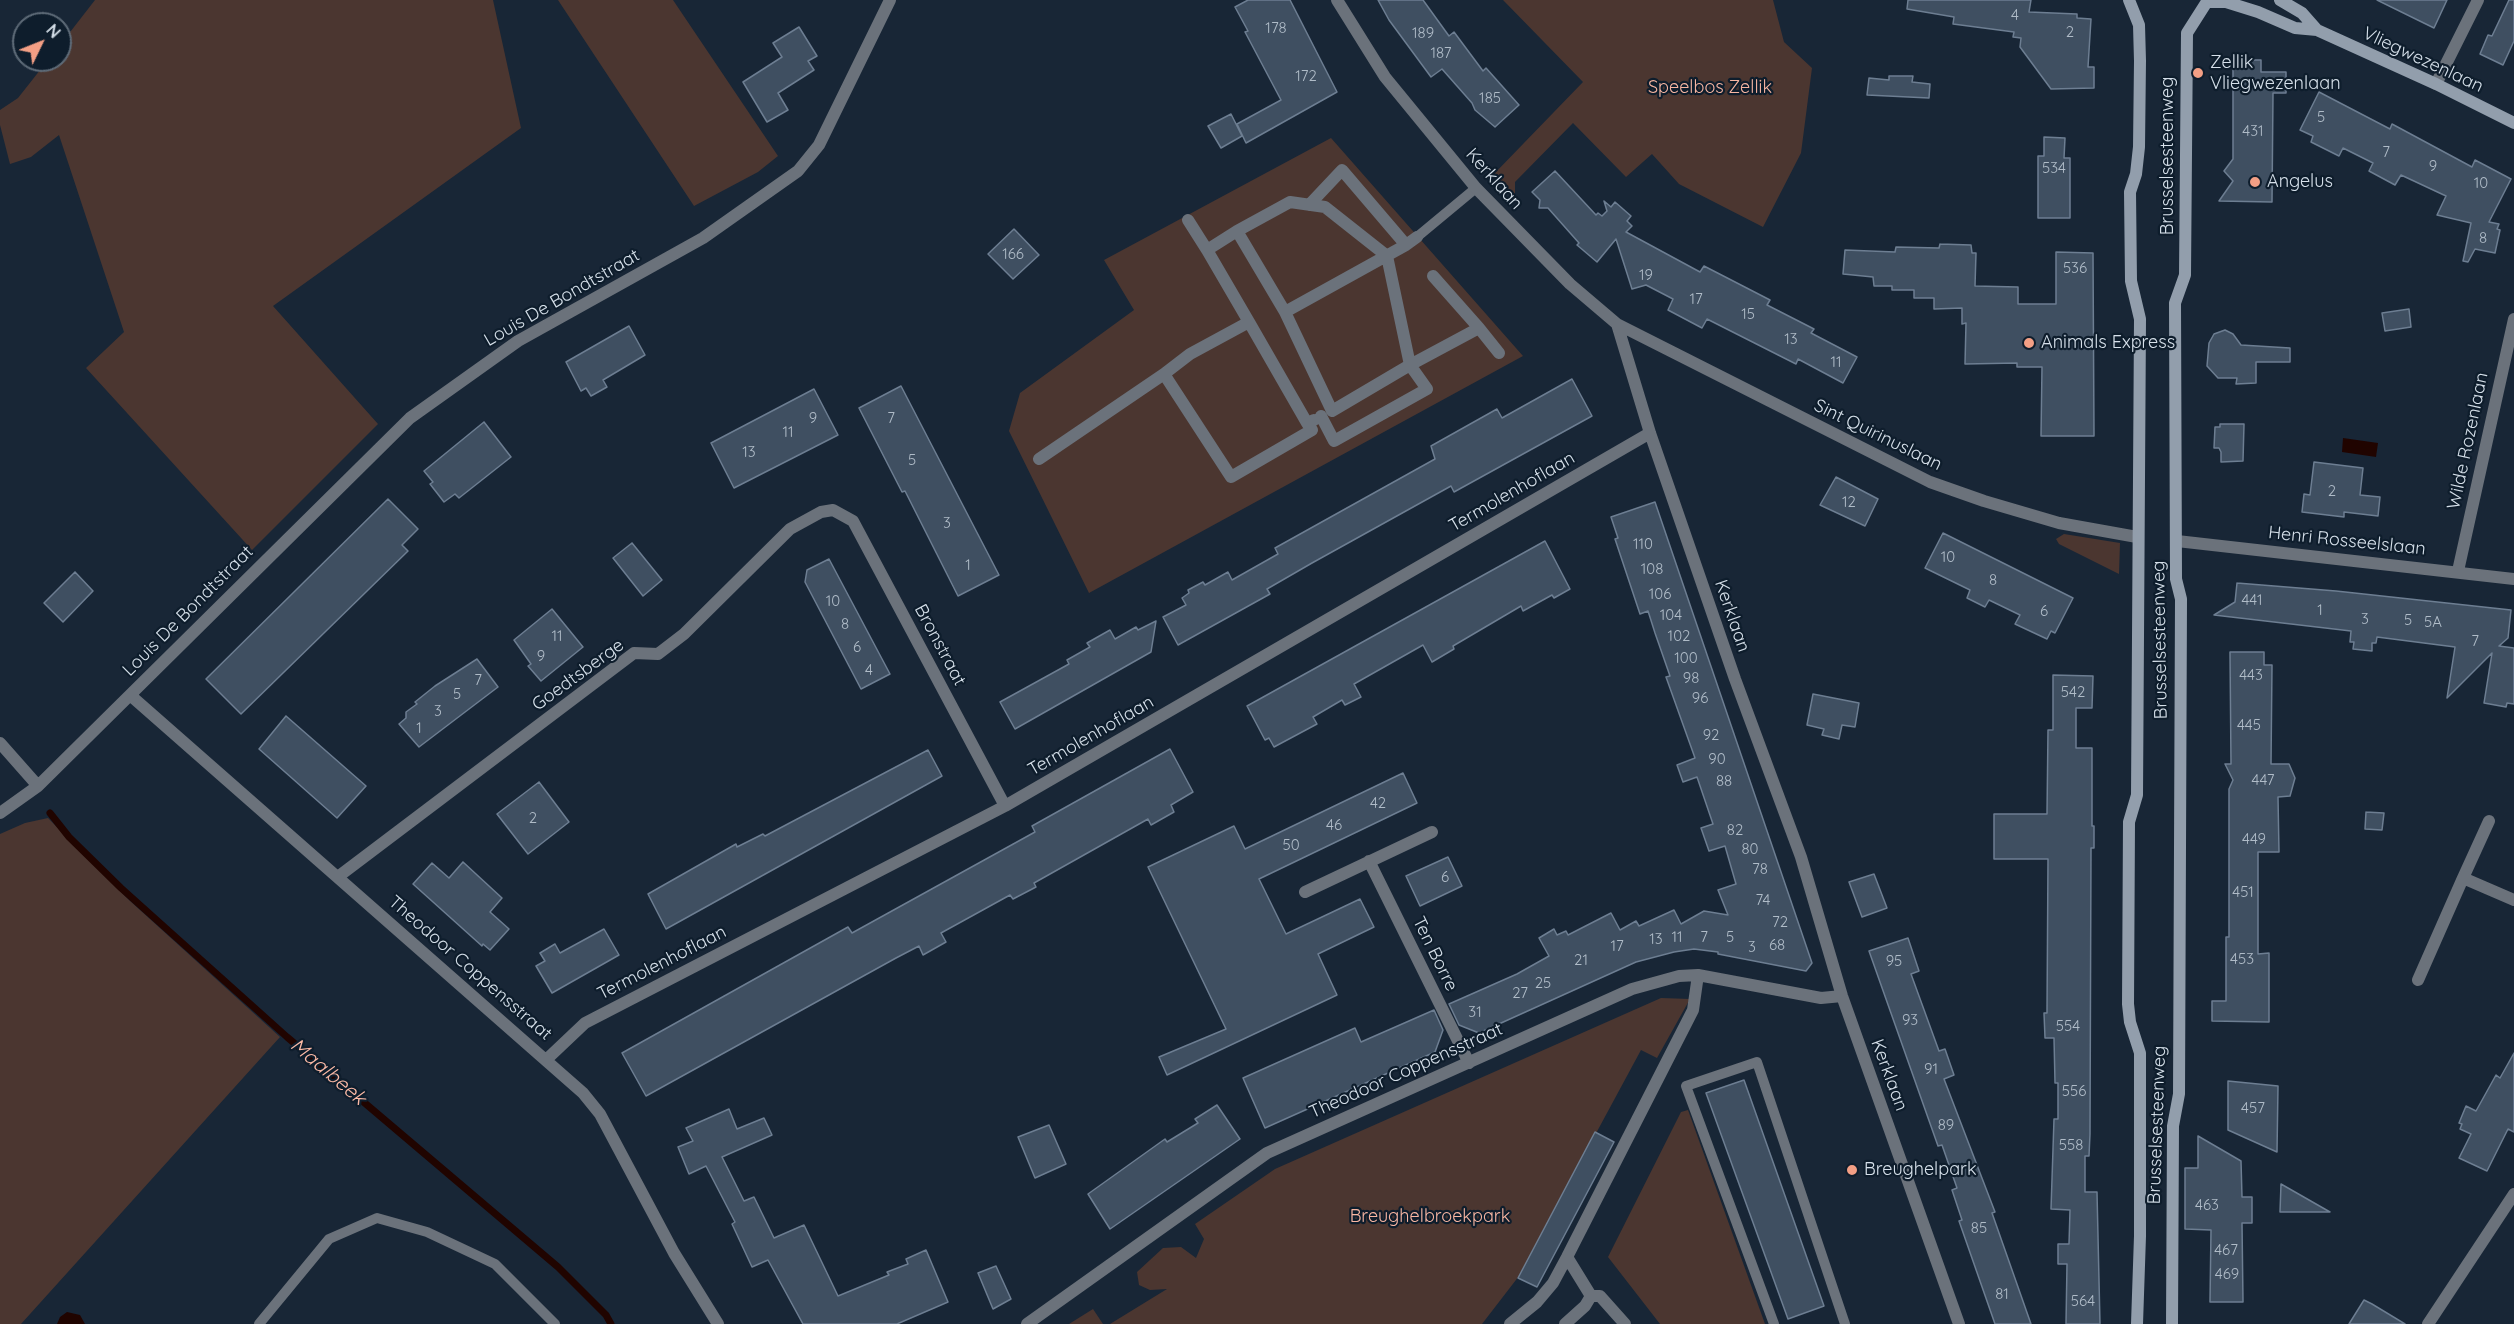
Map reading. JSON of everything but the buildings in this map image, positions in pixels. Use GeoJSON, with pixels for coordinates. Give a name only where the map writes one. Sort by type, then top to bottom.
{"type":"FeatureCollection","features":[{"type":"Feature","properties":{"kind":"street","name":"Louis De Bondtstraat"},"geometry":{"type":"LineString","coordinates":[[0,813],[38,786],[410,418],[518,341],[703,238],[798,171],[819,145],[890,0]]}},
{"type":"Feature","properties":{"kind":"street","name":"Kerklaan"},"geometry":{"type":"LineString","coordinates":[[1337,0],[1385,76],[1476,188],[1570,284],[1617,324],[1650,434],[1735,679],[1802,857],[1842,996],[1959,1324]]}},
{"type":"Feature","properties":{"kind":"street","name":"Brusselsesteenweg"},"geometry":{"type":"LineString","coordinates":[[2129,0],[2139,25],[2140,61],[2139,147],[2136,174],[2130,192],[2131,281],[2140,319],[2136,795],[2129,822],[2128,1004],[2130,1022],[2140,1053],[2140,1236],[2137,1324]]}},
{"type":"Feature","properties":{"kind":"street","name":"Vliegwezenlaan"},"geometry":{"type":"LineString","coordinates":[[2280,0],[2302,13],[2317,30]]}},
{"type":"Feature","properties":{"kind":"street"},"geometry":{"type":"LineString","coordinates":[[2436,84],[2478,0]]}},
{"type":"Feature","properties":{"kind":"street","name":"Brusselsesteenweg"},"geometry":{"type":"LineString","coordinates":[[2172,1324],[2172,1126],[2179,1094],[2181,599],[2175,579],[2177,542],[2175,303],[2185,275],[2187,33],[2207,1]]}},
{"type":"Feature","properties":{"kind":"street","name":"Vliegwezenlaan"},"geometry":{"type":"LineString","coordinates":[[2207,1],[2226,2],[2295,28],[2317,30],[2436,84],[2514,123]]}},
{"type":"Feature","properties":{"kind":"street"},"geometry":{"type":"LineString","coordinates":[[1309,205],[1342,170],[1406,245]]}},
{"type":"Feature","properties":{"kind":"street"},"geometry":{"type":"LineString","coordinates":[[1207,250],[1237,231],[1290,202],[1325,207],[1387,256],[1410,365],[1427,389],[1334,441],[1327,414],[1284,312],[1237,231]]}},
{"type":"Feature","properties":{"kind":"street"},"geometry":{"type":"LineString","coordinates":[[1164,374],[1231,477],[1312,430],[1188,220]]}},
{"type":"Feature","properties":{"kind":"street"},"geometry":{"type":"LineString","coordinates":[[1284,312],[1387,256],[1417,237]]}},
{"type":"Feature","properties":{"kind":"street"},"geometry":{"type":"LineString","coordinates":[[1433,276],[1499,353]]}},
{"type":"Feature","properties":{"kind":"street","name":"Wilde Rozenlaan"},"geometry":{"type":"LineString","coordinates":[[2458,571],[2514,319]]}},
{"type":"Feature","properties":{"kind":"street"},"geometry":{"type":"LineString","coordinates":[[1039,459],[1190,354],[1249,322]]}},
{"type":"Feature","properties":{"kind":"street","name":"Sint Quirinuslaan"},"geometry":{"type":"LineString","coordinates":[[1617,324],[1930,482],[2059,523],[2137,537]]}},
{"type":"Feature","properties":{"kind":"street"},"geometry":{"type":"LineString","coordinates":[[1307,423],[1479,328]]}},
{"type":"Feature","properties":{"kind":"street","name":"Termolenhoflaan"},"geometry":{"type":"LineString","coordinates":[[547,1059],[585,1023],[1005,806],[1650,434]]}},
{"type":"Feature","properties":{"kind":"street","name":"Bronstraat"},"geometry":{"type":"LineString","coordinates":[[833,510],[853,521],[1005,806]]}},
{"type":"Feature","properties":{"kind":"street","name":"Goedtsberge"},"geometry":{"type":"LineString","coordinates":[[339,876],[634,652],[658,654],[684,634],[790,529],[821,512],[833,510]]}},
{"type":"Feature","properties":{"kind":"street","name":"Henri Rosseelslaan"},"geometry":{"type":"LineString","coordinates":[[2177,542],[2458,571],[2514,579]]}},
{"type":"Feature","properties":{"kind":"street","name":"Theodoor Coppensstraat"},"geometry":{"type":"LineString","coordinates":[[130,696],[339,876],[583,1093],[600,1114],[674,1253],[718,1324]]}},
{"type":"Feature","properties":{"kind":"street"},"geometry":{"type":"LineString","coordinates":[[0,743],[38,786]]}},
{"type":"Feature","properties":{"kind":"street"},"geometry":{"type":"LineString","coordinates":[[2418,980],[2489,821]]}},
{"type":"Feature","properties":{"kind":"street"},"geometry":{"type":"LineString","coordinates":[[1305,892],[1432,832]]}},
{"type":"Feature","properties":{"kind":"street","name":"Ten Borre"},"geometry":{"type":"LineString","coordinates":[[1369,861],[1469,1063]]}},
{"type":"Feature","properties":{"kind":"street"},"geometry":{"type":"LineString","coordinates":[[2463,878],[2514,900]]}},
{"type":"Feature","properties":{"kind":"street","name":"Theodoor Coppensstraat"},"geometry":{"type":"LineString","coordinates":[[1027,1324],[1267,1153],[1632,989],[1679,976],[1698,975],[1821,998],[1842,996]]}},
{"type":"Feature","properties":{"kind":"street"},"geometry":{"type":"LineString","coordinates":[[1510,1324],[1537,1302],[1553,1283],[1693,1010],[1698,975]]}},
{"type":"Feature","properties":{"kind":"street"},"geometry":{"type":"LineString","coordinates":[[2428,1324],[2514,1194]]}},
{"type":"Feature","properties":{"kind":"street"},"geometry":{"type":"LineString","coordinates":[[1567,1257],[1591,1296]]}},
{"type":"Feature","properties":{"kind":"street"},"geometry":{"type":"LineString","coordinates":[[1565,1324],[1585,1306],[1591,1296]]}},
{"type":"Feature","properties":{"kind":"street"},"geometry":{"type":"LineString","coordinates":[[1591,1296],[1600,1296],[1625,1324]]}},
{"type":"Feature","properties":{"kind":"lane"},"geometry":{"type":"LineString","coordinates":[[1417,237],[1476,188]]}},
{"type":"Feature","properties":{"kind":"lane"},"geometry":{"type":"LineString","coordinates":[[1774,1324],[1686,1086],[1758,1062],[1845,1324]]}},
{"type":"Feature","properties":{"kind":"lane"},"geometry":{"type":"LineString","coordinates":[[259,1324],[329,1239],[377,1218],[427,1232],[495,1264],[555,1324]]}},
{"type":"Feature","properties":{"kind":"green space"},"geometry":{"type":"Polygon","coordinates":[[[95,0],[493,0],[521,128],[273,306],[378,424],[252,550],[86,368],[124,332],[59,135],[31,157],[10,164],[0,125],[0,110],[18,98],[39,72],[72,72],[72,30],[95,0]]]}},
{"type":"Feature","properties":{"kind":"green space"},"geometry":{"type":"Polygon","coordinates":[[[558,0],[673,0],[778,156],[758,172],[694,206],[558,0]]]}},
{"type":"Feature","properties":{"kind":"green space","name":"Speelbos Zellik"},"geometry":{"type":"Polygon","coordinates":[[[1503,0],[1773,0],[1784,42],[1812,68],[1801,153],[1763,227],[1679,184],[1652,154],[1626,177],[1573,123],[1515,182],[1515,200],[1493,175],[1583,82],[1503,0]]]}},
{"type":"Feature","properties":{"kind":"green space"},"geometry":{"type":"Polygon","coordinates":[[[1331,138],[1523,356],[1089,593],[1009,431],[1020,393],[1134,310],[1104,260],[1331,138]]]}},
{"type":"Feature","properties":{"kind":"green space"},"geometry":{"type":"Polygon","coordinates":[[[2064,534],[2120,543],[2119,574],[2059,544],[2056,539],[2064,534]]]}},
{"type":"Feature","properties":{"kind":"green space"},"geometry":{"type":"Polygon","coordinates":[[[48,818],[129,900],[280,1037],[21,1324],[0,1324],[0,834],[25,823],[48,818]]]}},
{"type":"Feature","properties":{"kind":"green space","name":"Breughelbroekpark"},"geometry":{"type":"Polygon","coordinates":[[[1661,998],[1690,999],[1657,1058],[1641,1050],[1519,1276],[1482,1324],[1110,1324],[1167,1289],[1150,1290],[1139,1285],[1137,1272],[1163,1248],[1181,1247],[1196,1258],[1204,1239],[1195,1224],[1275,1169],[1661,998]]]}},
{"type":"Feature","properties":{"kind":"green space"},"geometry":{"type":"Polygon","coordinates":[[[1688,1110],[1765,1324],[1660,1324],[1608,1257],[1681,1112],[1688,1110]]]}},
{"type":"Feature","properties":{"kind":"green space"},"geometry":{"type":"Polygon","coordinates":[[[1093,1309],[1103,1324],[1069,1324],[1093,1309]]]}},
{"type":"Feature","properties":{"kind":"shaded area"},"geometry":{"type":"Polygon","coordinates":[[[2343,438],[2378,443],[2376,457],[2342,452],[2343,438]]]}},
{"type":"Feature","properties":{"kind":"shaded area"},"geometry":{"type":"Polygon","coordinates":[[[67,1312],[80,1315],[85,1324],[57,1324],[60,1317],[67,1312]]]}},
{"type":"Feature","properties":{"kind":"waterway","name":"Maalbeek"},"geometry":{"type":"LineString","coordinates":[[50,813],[69,837],[121,888],[287,1037],[558,1267],[606,1315],[611,1324]]}},
{"type":"Feature","properties":{"kind":"place","name":"Zellik Vliegwezenlaan"},"geometry":{"type":"Point","coordinates":[2198,73]}},
{"type":"Feature","properties":{"kind":"place","name":"Angelus"},"geometry":{"type":"Point","coordinates":[2255,182]}},
{"type":"Feature","properties":{"kind":"place","name":"Animals Express"},"geometry":{"type":"Point","coordinates":[2029,343]}},
{"type":"Feature","properties":{"kind":"place","name":"Breughelpark"},"geometry":{"type":"Point","coordinates":[1852,1170]}}]}
